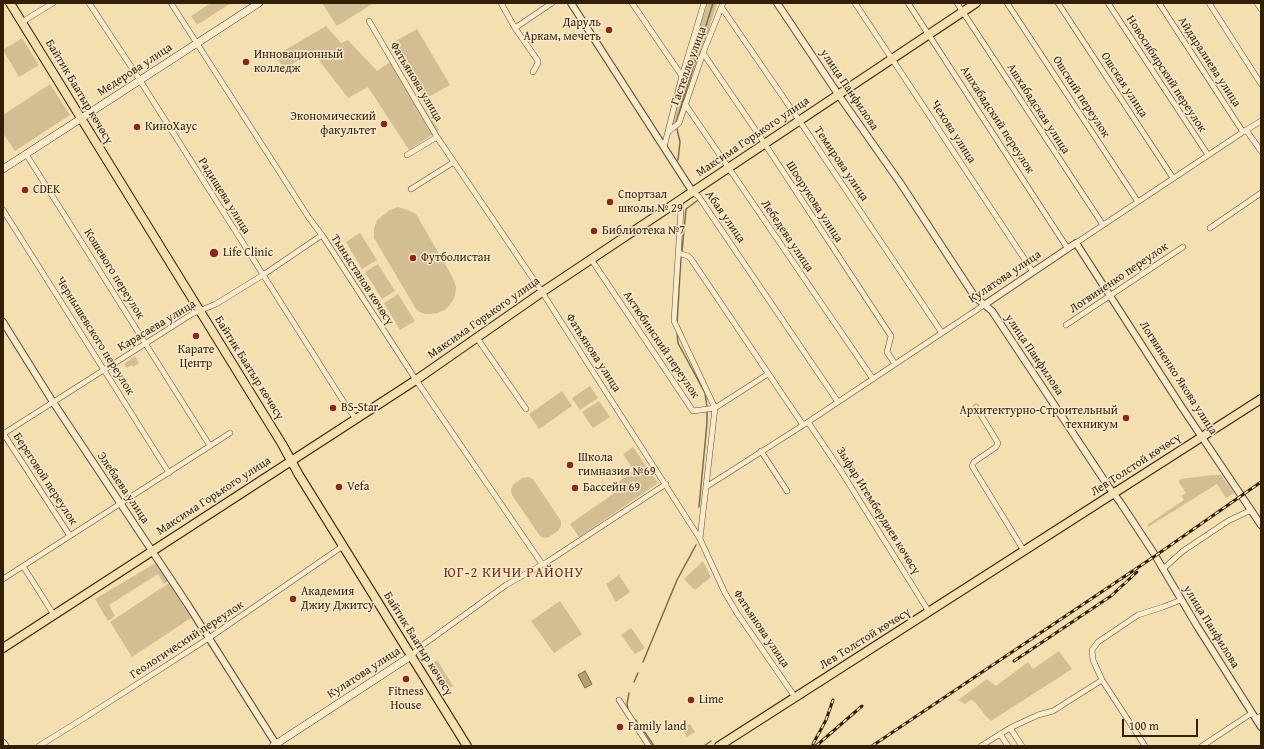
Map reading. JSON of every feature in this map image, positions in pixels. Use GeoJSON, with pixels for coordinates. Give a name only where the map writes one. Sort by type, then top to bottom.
{"type":"FeatureCollection","features":[{"type":"Feature","properties":{"kind":"main road","name":"Байтик Баатыр көчөсү"},"geometry":{"type":"LineString","coordinates":[[10,3],[467,746]]}},
{"type":"Feature","properties":{"kind":"main road","name":"Медерова улица"},"geometry":{"type":"LineString","coordinates":[[3,169],[259,3]]}},
{"type":"Feature","properties":{"kind":"main road","name":"Максима Горького улица"},"geometry":{"type":"LineString","coordinates":[[3,648],[416,380],[542,292],[692,191],[976,3]]}},
{"type":"Feature","properties":{"kind":"main road","name":"Лев Толстой көчөсү"},"geometry":{"type":"LineString","coordinates":[[719,746],[1261,399]]}},
{"type":"Feature","properties":{"kind":"main road","name":"Кулатова улица"},"geometry":{"type":"LineString","coordinates":[[275,745],[411,656]]}},
{"type":"Feature","properties":{"kind":"street"},"geometry":{"type":"LineString","coordinates":[[22,22],[53,3]]}},
{"type":"Feature","properties":{"kind":"street","name":"Радищева улица"},"geometry":{"type":"LineString","coordinates":[[89,3],[345,404],[356,418]]}},
{"type":"Feature","properties":{"kind":"street","name":"Тыныстанов көчөсү"},"geometry":{"type":"LineString","coordinates":[[171,3],[309,218],[322,235],[416,380],[542,564]]}},
{"type":"Feature","properties":{"kind":"street"},"geometry":{"type":"LineString","coordinates":[[501,3],[515,28],[538,61],[533,72]]}},
{"type":"Feature","properties":{"kind":"street"},"geometry":{"type":"LineString","coordinates":[[515,28],[552,3]]}},
{"type":"Feature","properties":{"kind":"street","name":"Абая улица"},"geometry":{"type":"LineString","coordinates":[[571,3],[692,191],[699,197],[838,402]]}},
{"type":"Feature","properties":{"kind":"street"},"geometry":{"type":"LineString","coordinates":[[632,3],[682,76]]}},
{"type":"Feature","properties":{"kind":"street","name":"улица Панфилова"},"geometry":{"type":"LineString","coordinates":[[777,3],[901,184],[974,297],[992,311],[1125,510],[1256,716],[1261,727]]}},
{"type":"Feature","properties":{"kind":"street","name":"Чехова улица"},"geometry":{"type":"LineString","coordinates":[[855,3],[1033,272]]}},
{"type":"Feature","properties":{"kind":"street","name":"Ашхабадский переулок"},"geometry":{"type":"LineString","coordinates":[[908,3],[1068,249]]}},
{"type":"Feature","properties":{"kind":"street","name":"Ашхабадская улица"},"geometry":{"type":"LineString","coordinates":[[956,3],[1103,225]]}},
{"type":"Feature","properties":{"kind":"street","name":"Ошский переулок"},"geometry":{"type":"LineString","coordinates":[[1007,3],[1138,202]]}},
{"type":"Feature","properties":{"kind":"street","name":"Ошская улица"},"geometry":{"type":"LineString","coordinates":[[1058,3],[1173,178]]}},
{"type":"Feature","properties":{"kind":"street","name":"Новосибирский переулок"},"geometry":{"type":"LineString","coordinates":[[1108,3],[1208,155]]}},
{"type":"Feature","properties":{"kind":"street","name":"Айдаралиева улица"},"geometry":{"type":"LineString","coordinates":[[1159,3],[1244,131],[1261,151]]}},
{"type":"Feature","properties":{"kind":"street"},"geometry":{"type":"LineString","coordinates":[[1209,3],[1261,84]]}},
{"type":"Feature","properties":{"kind":"street"},"geometry":{"type":"LineString","coordinates":[[1257,3],[1261,9]]}},
{"type":"Feature","properties":{"kind":"street","name":"Гастелло улица"},"geometry":{"type":"LineString","coordinates":[[664,147],[682,76],[703,4]]}},
{"type":"Feature","properties":{"kind":"street","name":"Гастелло улица"},"geometry":{"type":"LineString","coordinates":[[668,132],[678,123],[703,53],[723,5]]}},
{"type":"Feature","properties":{"kind":"street","name":"Темирова улица"},"geometry":{"type":"LineString","coordinates":[[723,5],[942,333]]}},
{"type":"Feature","properties":{"kind":"street","name":"Фатьянова улица"},"geometry":{"type":"LineString","coordinates":[[369,21],[437,137],[542,292],[666,484],[700,539],[725,593],[737,613],[795,697]]}},
{"type":"Feature","properties":{"kind":"street","name":"Шоорукова улица"},"geometry":{"type":"LineString","coordinates":[[703,53],[891,336],[887,352],[895,364]]}},
{"type":"Feature","properties":{"kind":"street","name":"Лебедева улица"},"geometry":{"type":"LineString","coordinates":[[685,104],[873,380]]}},
{"type":"Feature","properties":{"kind":"street","name":"Кулатова улица"},"geometry":{"type":"LineString","coordinates":[[706,487],[873,380],[1173,178],[1261,121]]}},
{"type":"Feature","properties":{"kind":"street"},"geometry":{"type":"LineString","coordinates":[[407,155],[437,137]]}},
{"type":"Feature","properties":{"kind":"street","name":"Кошевого переулок"},"geometry":{"type":"LineString","coordinates":[[26,154],[210,446]]}},
{"type":"Feature","properties":{"kind":"street"},"geometry":{"type":"LineString","coordinates":[[411,189],[454,162]]}},
{"type":"Feature","properties":{"kind":"street"},"geometry":{"type":"LineString","coordinates":[[1210,228],[1261,193]]}},
{"type":"Feature","properties":{"kind":"street"},"geometry":{"type":"LineString","coordinates":[[680,200],[674,322],[715,408],[700,539]]}},
{"type":"Feature","properties":{"kind":"street","name":"Чернышевского переулок"},"geometry":{"type":"LineString","coordinates":[[3,210],[169,473]]}},
{"type":"Feature","properties":{"kind":"street","name":"Карасаева улица"},"geometry":{"type":"LineString","coordinates":[[3,433],[199,310],[216,304],[263,275],[322,235]]}},
{"type":"Feature","properties":{"kind":"street","name":"Логвиненко Якова улица"},"geometry":{"type":"LineString","coordinates":[[1076,243],[1261,525]]}},
{"type":"Feature","properties":{"kind":"street","name":"Логвиненко переулок"},"geometry":{"type":"LineString","coordinates":[[1066,325],[1183,247]]}},
{"type":"Feature","properties":{"kind":"street"},"geometry":{"type":"LineString","coordinates":[[678,253],[688,256],[691,259],[803,426]]}},
{"type":"Feature","properties":{"kind":"street","name":"Актюбинский переулок"},"geometry":{"type":"LineString","coordinates":[[591,259],[693,412],[715,408],[768,374]]}},
{"type":"Feature","properties":{"kind":"street","name":"Элебаева улица"},"geometry":{"type":"LineString","coordinates":[[3,322],[53,402],[188,605],[275,745]]}},
{"type":"Feature","properties":{"kind":"street"},"geometry":{"type":"LineString","coordinates":[[477,338],[526,409]]}},
{"type":"Feature","properties":{"kind":"street"},"geometry":{"type":"LineString","coordinates":[[976,407],[998,442],[996,447],[974,462],[972,466],[1024,551]]}},
{"type":"Feature","properties":{"kind":"street","name":"Зыфар Игембердиев көчөсү"},"geometry":{"type":"LineString","coordinates":[[808,422],[930,612]]}},
{"type":"Feature","properties":{"kind":"street","name":"Береговой переулок"},"geometry":{"type":"LineString","coordinates":[[3,433],[70,536]]}},
{"type":"Feature","properties":{"kind":"street"},"geometry":{"type":"LineString","coordinates":[[3,579],[230,433]]}},
{"type":"Feature","properties":{"kind":"street"},"geometry":{"type":"LineString","coordinates":[[761,451],[787,492]]}},
{"type":"Feature","properties":{"kind":"street","name":"Кулатова улица"},"geometry":{"type":"LineString","coordinates":[[411,656],[420,647],[506,585],[542,564],[666,484]]}},
{"type":"Feature","properties":{"kind":"street"},"geometry":{"type":"LineString","coordinates":[[1163,569],[1183,551],[1228,521],[1251,510]]}},
{"type":"Feature","properties":{"kind":"street","name":"Геологический переулок"},"geometry":{"type":"LineString","coordinates":[[39,746],[209,638],[343,546]]}},
{"type":"Feature","properties":{"kind":"street"},"geometry":{"type":"LineString","coordinates":[[23,566],[54,615]]}},
{"type":"Feature","properties":{"kind":"street"},"geometry":{"type":"LineString","coordinates":[[1145,746],[1102,680],[1093,660],[1092,650],[1098,642],[1138,615],[1163,608],[1181,600]]}},
{"type":"Feature","properties":{"kind":"street"},"geometry":{"type":"LineString","coordinates":[[981,746],[1010,728],[1038,715],[1053,711],[1102,680]]}},
{"type":"Feature","properties":{"kind":"street"},"geometry":{"type":"LineString","coordinates":[[619,700],[649,746]]}},
{"type":"Feature","properties":{"kind":"street"},"geometry":{"type":"LineString","coordinates":[[1202,746],[1256,716]]}},
{"type":"Feature","properties":{"kind":"street"},"geometry":{"type":"LineString","coordinates":[[1010,728],[1022,746]]}},
{"type":"Feature","properties":{"kind":"street"},"geometry":{"type":"LineString","coordinates":[[1000,734],[1008,746]]}},
{"type":"Feature","properties":{"kind":"shaded area"},"geometry":{"type":"Polygon","coordinates":[[[211,3],[231,3],[197,25],[191,16],[211,3]]]}},
{"type":"Feature","properties":{"kind":"shaded area"},"geometry":{"type":"Polygon","coordinates":[[[322,3],[374,3],[337,26],[322,3]]]}},
{"type":"Feature","properties":{"kind":"shaded area"},"geometry":{"type":"Polygon","coordinates":[[[707,3],[717,3],[679,128],[670,126],[707,3]]]}},
{"type":"Feature","properties":{"kind":"shaded area"},"geometry":{"type":"Polygon","coordinates":[[[326,26],[341,43],[348,40],[377,71],[392,61],[439,130],[409,150],[368,87],[348,98],[312,51],[285,69],[275,56],[326,26]]]}},
{"type":"Feature","properties":{"kind":"shaded area"},"geometry":{"type":"Polygon","coordinates":[[[417,29],[450,85],[425,99],[392,43],[417,29]]]}},
{"type":"Feature","properties":{"kind":"shaded area"},"geometry":{"type":"Polygon","coordinates":[[[22,38],[39,65],[19,77],[3,50],[22,38]]]}},
{"type":"Feature","properties":{"kind":"shaded area"},"geometry":{"type":"Polygon","coordinates":[[[50,84],[70,115],[15,151],[3,133],[3,115],[50,84]]]}},
{"type":"Feature","properties":{"kind":"shaded area","name":"Футболистан"},"geometry":{"type":"Polygon","coordinates":[[[398,207],[416,214],[453,278],[456,287],[455,296],[446,309],[438,313],[425,314],[416,309],[374,238],[374,228],[377,220],[390,210],[398,207]]]}},
{"type":"Feature","properties":{"kind":"shaded area"},"geometry":{"type":"Polygon","coordinates":[[[360,233],[377,260],[362,269],[346,242],[360,233]]]}},
{"type":"Feature","properties":{"kind":"shaded area","name":"Футболистан"},"geometry":{"type":"Polygon","coordinates":[[[378,264],[395,291],[382,299],[365,272],[378,264]]]}},
{"type":"Feature","properties":{"kind":"shaded area"},"geometry":{"type":"Polygon","coordinates":[[[398,294],[415,321],[400,330],[384,303],[398,294]]]}},
{"type":"Feature","properties":{"kind":"shaded area"},"geometry":{"type":"Polygon","coordinates":[[[135,356],[139,363],[133,367],[132,365],[127,368],[124,364],[135,356]]]}},
{"type":"Feature","properties":{"kind":"shaded area"},"geometry":{"type":"Polygon","coordinates":[[[590,386],[598,398],[580,410],[572,398],[590,386]]]}},
{"type":"Feature","properties":{"kind":"shaded area"},"geometry":{"type":"Polygon","coordinates":[[[562,391],[572,406],[539,429],[529,414],[562,391]]]}},
{"type":"Feature","properties":{"kind":"shaded area"},"geometry":{"type":"Polygon","coordinates":[[[599,401],[610,417],[593,428],[582,412],[599,401]]]}},
{"type":"Feature","properties":{"kind":"shaded area"},"geometry":{"type":"Polygon","coordinates":[[[633,447],[658,483],[579,537],[570,524],[613,494],[609,488],[634,471],[623,454],[633,447]]]}},
{"type":"Feature","properties":{"kind":"shaded area"},"geometry":{"type":"Polygon","coordinates":[[[1221,475],[1234,493],[1226,498],[1217,484],[1148,527],[1147,525],[1184,500],[1181,496],[1186,493],[1178,481],[1181,479],[1221,475]]]}},
{"type":"Feature","properties":{"kind":"shaded area"},"geometry":{"type":"Polygon","coordinates":[[[528,477],[533,479],[561,521],[561,526],[558,531],[549,537],[544,538],[540,536],[512,495],[511,490],[513,485],[522,478],[528,477]]]}},
{"type":"Feature","properties":{"kind":"shaded area"},"geometry":{"type":"Polygon","coordinates":[[[703,561],[711,577],[695,590],[684,579],[703,561]]]}},
{"type":"Feature","properties":{"kind":"shaded area"},"geometry":{"type":"Polygon","coordinates":[[[157,562],[170,580],[164,584],[158,574],[109,605],[115,616],[108,621],[95,599],[157,562]]]}},
{"type":"Feature","properties":{"kind":"shaded area"},"geometry":{"type":"Polygon","coordinates":[[[619,575],[630,592],[616,602],[606,584],[619,575]]]}},
{"type":"Feature","properties":{"kind":"shaded area"},"geometry":{"type":"Polygon","coordinates":[[[169,583],[191,618],[132,657],[110,622],[169,583]]]}},
{"type":"Feature","properties":{"kind":"shaded area"},"geometry":{"type":"Polygon","coordinates":[[[560,601],[582,634],[554,653],[531,621],[560,601]]]}},
{"type":"Feature","properties":{"kind":"shaded area"},"geometry":{"type":"Polygon","coordinates":[[[631,628],[645,648],[635,654],[621,635],[631,628]]]}},
{"type":"Feature","properties":{"kind":"shaded area"},"geometry":{"type":"Polygon","coordinates":[[[1059,651],[1072,669],[991,721],[975,702],[971,700],[965,704],[958,700],[987,679],[996,686],[1028,662],[1033,669],[1059,651]]]}},
{"type":"Feature","properties":{"kind":"shaded area"},"geometry":{"type":"Polygon","coordinates":[[[437,660],[453,686],[447,689],[432,664],[437,660]]]}},
{"type":"Feature","properties":{"kind":"shaded area"},"geometry":{"type":"Polygon","coordinates":[[[585,671],[592,684],[585,688],[578,675],[585,671]]]}},
{"type":"Feature","properties":{"kind":"shaded area"},"geometry":{"type":"Polygon","coordinates":[[[690,724],[695,732],[687,737],[682,729],[690,724]]]}},
{"type":"Feature","properties":{"kind":"waterway"},"geometry":{"type":"LineString","coordinates":[[676,123],[713,3]]}},
{"type":"Feature","properties":{"kind":"waterway"},"geometry":{"type":"LineString","coordinates":[[677,129],[680,142],[678,160]]}},
{"type":"Feature","properties":{"kind":"waterway"},"geometry":{"type":"LineString","coordinates":[[682,251],[686,209],[698,200]]}},
{"type":"Feature","properties":{"kind":"waterway"},"geometry":{"type":"LineString","coordinates":[[677,323],[681,257]]}},
{"type":"Feature","properties":{"kind":"waterway"},"geometry":{"type":"LineString","coordinates":[[677,332],[678,343],[705,393],[707,407]]}},
{"type":"Feature","properties":{"kind":"waterway"},"geometry":{"type":"LineString","coordinates":[[699,507],[707,411]]}},
{"type":"Feature","properties":{"kind":"waterway"},"geometry":{"type":"LineString","coordinates":[[643,662],[677,580],[696,545]]}},
{"type":"Feature","properties":{"kind":"waterway"},"geometry":{"type":"LineString","coordinates":[[634,682],[638,673]]}},
{"type":"Feature","properties":{"kind":"waterway"},"geometry":{"type":"LineString","coordinates":[[628,709],[627,704],[629,693]]}},
{"type":"Feature","properties":{"kind":"waterway"},"geometry":{"type":"LineString","coordinates":[[642,728],[654,746]]}},
{"type":"Feature","properties":{"kind":"waterway"},"geometry":{"type":"LineString","coordinates":[[704,746],[711,741]]}},
{"type":"Feature","properties":{"kind":"railway"},"geometry":{"type":"LineString","coordinates":[[872,746],[1155,556],[1261,482]]}},
{"type":"Feature","properties":{"kind":"railway"},"geometry":{"type":"LineString","coordinates":[[1014,661],[1111,596],[1137,572]]}},
{"type":"Feature","properties":{"kind":"railway"},"geometry":{"type":"LineString","coordinates":[[813,744],[826,720],[833,700]]}},
{"type":"Feature","properties":{"kind":"railway"},"geometry":{"type":"LineString","coordinates":[[816,746],[862,706]]}},
{"type":"Feature","properties":{"kind":"place","name":"Даруль Аркам, мечеть"},"geometry":{"type":"Point","coordinates":[609,30]}},
{"type":"Feature","properties":{"kind":"place","name":"Инновационный колледж"},"geometry":{"type":"Point","coordinates":[246,62]}},
{"type":"Feature","properties":{"kind":"place","name":"Экономический факультет"},"geometry":{"type":"Point","coordinates":[384,124]}},
{"type":"Feature","properties":{"kind":"place","name":"КиноХаус"},"geometry":{"type":"Point","coordinates":[137,127]}},
{"type":"Feature","properties":{"kind":"place","name":"CDEK"},"geometry":{"type":"Point","coordinates":[25,190]}},
{"type":"Feature","properties":{"kind":"place","name":"Спортзал школы № 29"},"geometry":{"type":"Point","coordinates":[610,202]}},
{"type":"Feature","properties":{"kind":"place","name":"Библиотека №7"},"geometry":{"type":"Point","coordinates":[594,231]}},
{"type":"Feature","properties":{"kind":"place","name":"Life Clinic"},"geometry":{"type":"Point","coordinates":[214,253]}},
{"type":"Feature","properties":{"kind":"place","name":"Футболистан"},"geometry":{"type":"Point","coordinates":[413,258]}},
{"type":"Feature","properties":{"kind":"place","name":"Карате Центр"},"geometry":{"type":"Point","coordinates":[196,336]}},
{"type":"Feature","properties":{"kind":"place","name":"BS-Star"},"geometry":{"type":"Point","coordinates":[333,408]}},
{"type":"Feature","properties":{"kind":"place","name":"Архитектурно-Строительный техникум"},"geometry":{"type":"Point","coordinates":[1126,418]}},
{"type":"Feature","properties":{"kind":"place","name":"Школа гимназия №69"},"geometry":{"type":"Point","coordinates":[570,465]}},
{"type":"Feature","properties":{"kind":"place","name":"Vefa"},"geometry":{"type":"Point","coordinates":[339,487]}},
{"type":"Feature","properties":{"kind":"place","name":"Бассейн 69"},"geometry":{"type":"Point","coordinates":[575,488]}},
{"type":"Feature","properties":{"kind":"place","name":"Академия Джиу Джитсу"},"geometry":{"type":"Point","coordinates":[293,599]}},
{"type":"Feature","properties":{"kind":"place","name":"Fitness House"},"geometry":{"type":"Point","coordinates":[406,679]}},
{"type":"Feature","properties":{"kind":"place","name":"Lime"},"geometry":{"type":"Point","coordinates":[691,700]}},
{"type":"Feature","properties":{"kind":"place","name":"Family land"},"geometry":{"type":"Point","coordinates":[620,727]}},
{"type":"Feature","properties":{"kind":"district","name":"ЮГ-2 КИЧИ РАЙОНУ"},"geometry":{"type":"Point","coordinates":[514,573]}}]}
